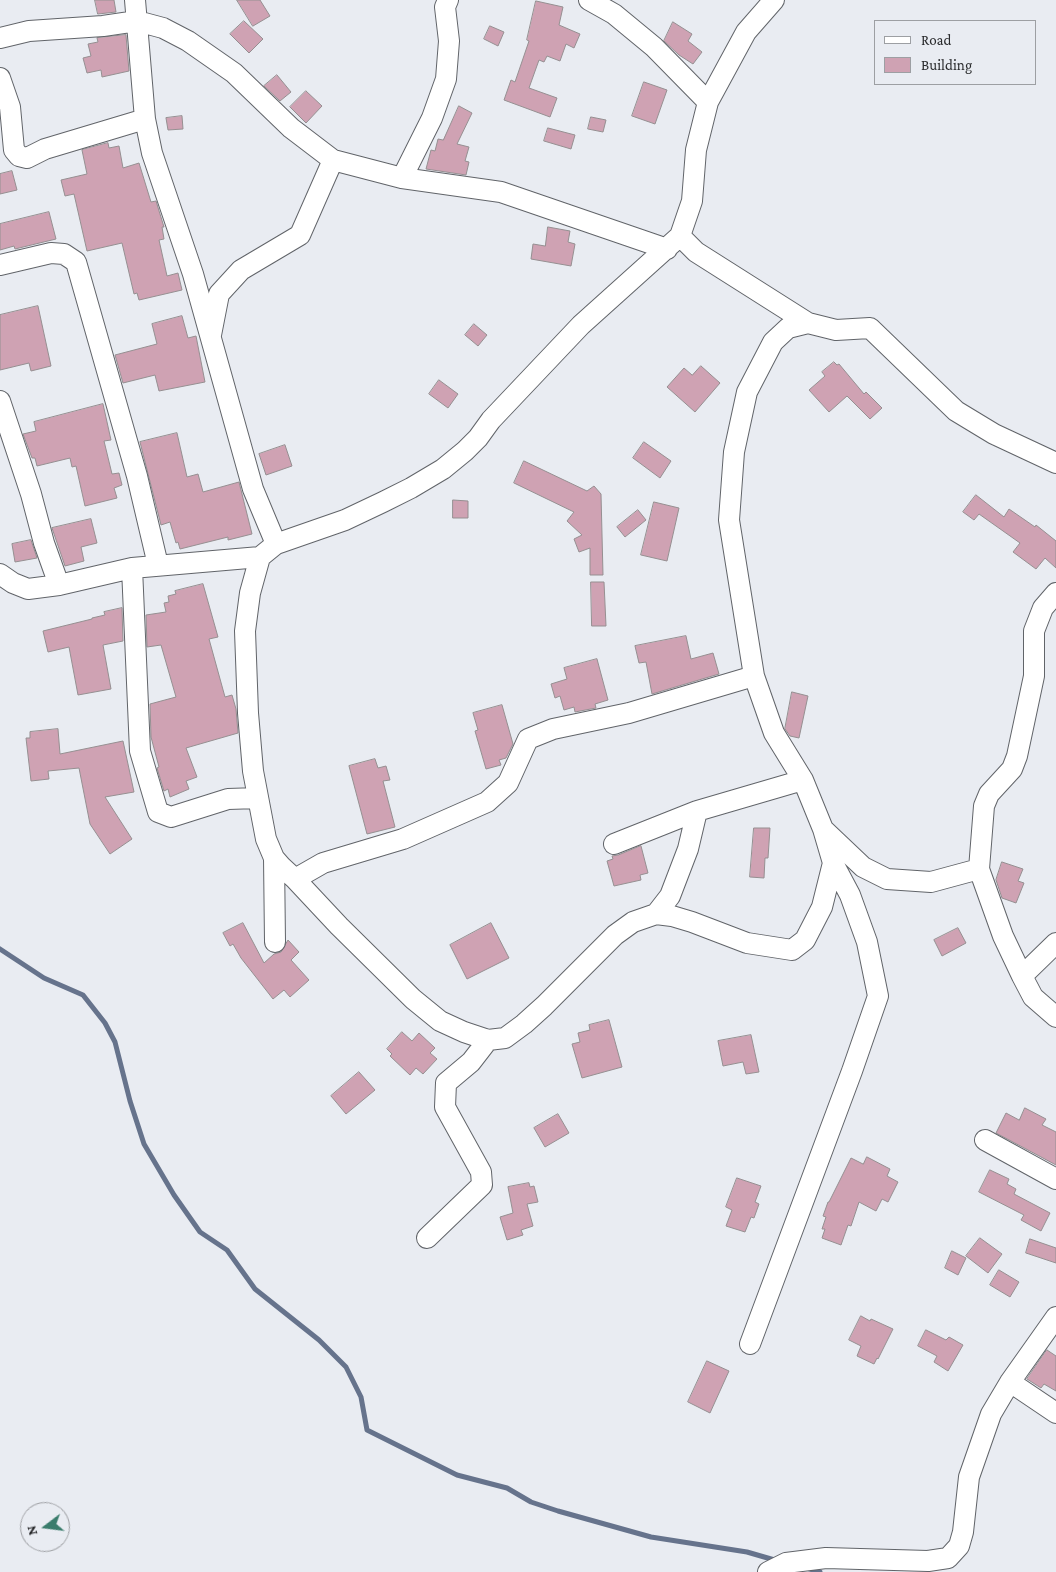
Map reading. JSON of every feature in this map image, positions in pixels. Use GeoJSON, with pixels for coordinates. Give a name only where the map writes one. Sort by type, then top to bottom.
{"type":"FeatureCollection","features":[{"type":"Feature","properties":{"kind":"street"},"geometry":{"type":"LineString","coordinates":[[135,0],[145,119],[152,153],[193,274],[253,489],[276,544]]}},
{"type":"Feature","properties":{"kind":"street"},"geometry":{"type":"LineString","coordinates":[[402,178],[432,118],[446,79],[449,41],[445,7],[448,0]]}},
{"type":"Feature","properties":{"kind":"street"},"geometry":{"type":"LineString","coordinates":[[589,0],[614,14],[654,47],[708,102]]}},
{"type":"Feature","properties":{"kind":"street"},"geometry":{"type":"LineString","coordinates":[[0,574],[21,588],[28,589],[59,586],[132,568],[260,557],[276,544],[345,520],[411,488],[443,469],[472,445],[491,420],[581,325],[674,242],[692,201],[696,150],[708,102],[746,32],[774,0]]}},
{"type":"Feature","properties":{"kind":"street"},"geometry":{"type":"LineString","coordinates":[[0,38],[29,31],[102,26],[137,21],[163,28],[188,41],[234,73],[291,128],[333,160],[402,178],[501,192],[674,242],[696,252],[808,323],[836,330],[870,328],[956,411],[994,434],[1056,463]]}},
{"type":"Feature","properties":{"kind":"street"},"geometry":{"type":"LineString","coordinates":[[0,78],[14,150],[19,156],[27,158],[45,149],[145,119]]}},
{"type":"Feature","properties":{"kind":"street"},"geometry":{"type":"LineString","coordinates":[[210,340],[219,294],[241,270],[300,234],[333,160]]}},
{"type":"Feature","properties":{"kind":"street"},"geometry":{"type":"LineString","coordinates":[[0,265],[50,253],[64,254],[76,262],[137,476],[158,565]]}},
{"type":"Feature","properties":{"kind":"street"},"geometry":{"type":"LineString","coordinates":[[750,1344],[878,996],[867,942],[850,895],[833,863],[823,829],[803,780],[774,733],[754,676],[729,520],[734,452],[747,392],[773,342],[788,328],[808,323]]}},
{"type":"Feature","properties":{"kind":"street"},"geometry":{"type":"LineString","coordinates":[[0,401],[32,494],[44,543],[59,586]]}},
{"type":"Feature","properties":{"kind":"street"},"geometry":{"type":"LineString","coordinates":[[260,557],[250,593],[245,631],[248,713],[253,771],[266,839],[274,858],[275,942]]}},
{"type":"Feature","properties":{"kind":"street"},"geometry":{"type":"LineString","coordinates":[[132,568],[140,751],[158,812],[172,817],[228,799],[258,798]]}},
{"type":"Feature","properties":{"kind":"street"},"geometry":{"type":"LineString","coordinates":[[1056,593],[1043,608],[1034,631],[1034,676],[1017,756],[1012,769],[989,794],[984,806],[979,869],[1003,936],[1022,976],[1034,997],[1056,1017]]}},
{"type":"Feature","properties":{"kind":"street"},"geometry":{"type":"LineString","coordinates":[[295,879],[323,863],[403,839],[487,802],[508,783],[528,740],[553,729],[629,713],[754,676]]}},
{"type":"Feature","properties":{"kind":"street"},"geometry":{"type":"LineString","coordinates":[[614,844],[697,811],[803,780]]}},
{"type":"Feature","properties":{"kind":"street"},"geometry":{"type":"LineString","coordinates":[[656,914],[670,896],[688,849],[697,811]]}},
{"type":"Feature","properties":{"kind":"street"},"geometry":{"type":"LineString","coordinates":[[823,829],[863,867],[887,878],[931,882],[979,869]]}},
{"type":"Feature","properties":{"kind":"street"},"geometry":{"type":"LineString","coordinates":[[274,858],[413,999],[440,1021],[488,1040],[505,1038],[524,1024],[563,989],[615,935],[633,922],[656,914],[672,916],[692,922],[747,943],[792,950],[805,940],[822,907],[833,863]]}},
{"type":"Feature","properties":{"kind":"street"},"geometry":{"type":"LineString","coordinates":[[1022,976],[1056,943]]}},
{"type":"Feature","properties":{"kind":"street"},"geometry":{"type":"LineString","coordinates":[[427,1238],[482,1185],[481,1172],[445,1107],[446,1083],[471,1062],[488,1040]]}},
{"type":"Feature","properties":{"kind":"street"},"geometry":{"type":"LineString","coordinates":[[985,1140],[1056,1179]]}},
{"type":"Feature","properties":{"kind":"street"},"geometry":{"type":"LineString","coordinates":[[768,1572],[786,1563],[826,1558],[928,1561],[948,1558],[959,1546],[963,1532],[969,1477],[991,1414],[1010,1382],[1056,1318]]}},
{"type":"Feature","properties":{"kind":"street"},"geometry":{"type":"LineString","coordinates":[[1010,1382],[1056,1412]]}},
{"type":"Feature","properties":{"kind":"building"},"geometry":{"type":"Polygon","coordinates":[[[95,0],[114,0],[116,12],[98,14],[95,0]]]}},
{"type":"Feature","properties":{"kind":"building"},"geometry":{"type":"Polygon","coordinates":[[[237,0],[260,0],[270,16],[253,26],[237,0]]]}},
{"type":"Feature","properties":{"kind":"building"},"geometry":{"type":"Polygon","coordinates":[[[536,1],[563,7],[559,25],[580,34],[574,48],[566,44],[560,61],[547,56],[544,62],[539,60],[529,88],[557,98],[550,117],[504,100],[511,80],[515,82],[529,41],[527,40],[536,1]]]}},
{"type":"Feature","properties":{"kind":"building"},"geometry":{"type":"Polygon","coordinates":[[[244,21],[263,39],[249,53],[230,34],[244,21]]]}},
{"type":"Feature","properties":{"kind":"building"},"geometry":{"type":"Polygon","coordinates":[[[673,22],[692,34],[688,41],[702,52],[693,64],[679,55],[664,41],[673,22]]]}},
{"type":"Feature","properties":{"kind":"building"},"geometry":{"type":"Polygon","coordinates":[[[490,26],[504,32],[498,46],[484,39],[490,26]]]}},
{"type":"Feature","properties":{"kind":"building"},"geometry":{"type":"Polygon","coordinates":[[[126,35],[129,71],[102,77],[101,70],[87,73],[83,58],[91,56],[88,44],[98,42],[97,38],[126,35]]]}},
{"type":"Feature","properties":{"kind":"building"},"geometry":{"type":"Polygon","coordinates":[[[277,75],[291,92],[280,101],[264,86],[277,75]]]}},
{"type":"Feature","properties":{"kind":"building"},"geometry":{"type":"Polygon","coordinates":[[[644,82],[667,90],[655,124],[632,116],[644,82]]]}},
{"type":"Feature","properties":{"kind":"building"},"geometry":{"type":"Polygon","coordinates":[[[306,91],[322,106],[306,123],[290,107],[306,91]]]}},
{"type":"Feature","properties":{"kind":"building"},"geometry":{"type":"Polygon","coordinates":[[[459,106],[472,113],[457,144],[469,147],[465,161],[469,162],[466,175],[426,169],[431,150],[435,151],[438,139],[443,140],[459,106]]]}},
{"type":"Feature","properties":{"kind":"building"},"geometry":{"type":"Polygon","coordinates":[[[182,116],[183,129],[168,130],[166,118],[182,116]]]}},
{"type":"Feature","properties":{"kind":"building"},"geometry":{"type":"Polygon","coordinates":[[[591,117],[606,120],[603,132],[588,129],[591,117]]]}},
{"type":"Feature","properties":{"kind":"building"},"geometry":{"type":"Polygon","coordinates":[[[548,128],[575,135],[571,149],[544,141],[548,128]]]}},
{"type":"Feature","properties":{"kind":"building"},"geometry":{"type":"Polygon","coordinates":[[[108,143],[109,148],[119,146],[123,168],[139,163],[151,202],[156,201],[164,227],[162,227],[164,239],[159,240],[167,276],[178,273],[182,290],[139,300],[137,293],[134,294],[122,243],[87,251],[74,194],[65,196],[61,180],[87,174],[82,150],[108,143]]]}},
{"type":"Feature","properties":{"kind":"building"},"geometry":{"type":"Polygon","coordinates":[[[12,171],[17,190],[0,194],[0,174],[12,171]]]}},
{"type":"Feature","properties":{"kind":"building"},"geometry":{"type":"Polygon","coordinates":[[[49,212],[56,239],[15,249],[14,246],[0,250],[0,224],[49,212]]]}},
{"type":"Feature","properties":{"kind":"building"},"geometry":{"type":"Polygon","coordinates":[[[548,227],[570,231],[568,242],[575,244],[571,266],[531,259],[533,244],[545,246],[548,227]]]}},
{"type":"Feature","properties":{"kind":"building"},"geometry":{"type":"Polygon","coordinates":[[[38,306],[51,366],[31,371],[29,363],[0,370],[0,315],[38,306]]]}},
{"type":"Feature","properties":{"kind":"building"},"geometry":{"type":"Polygon","coordinates":[[[182,316],[188,338],[196,336],[205,382],[159,391],[155,375],[123,383],[115,355],[157,344],[152,324],[182,316]]]}},
{"type":"Feature","properties":{"kind":"building"},"geometry":{"type":"Polygon","coordinates":[[[474,324],[487,335],[478,346],[465,335],[474,324]]]}},
{"type":"Feature","properties":{"kind":"building"},"geometry":{"type":"Polygon","coordinates":[[[834,362],[837,365],[839,364],[864,394],[866,392],[882,408],[870,419],[847,396],[829,412],[809,390],[825,376],[822,372],[834,362]]]}},
{"type":"Feature","properties":{"kind":"building"},"geometry":{"type":"Polygon","coordinates":[[[701,366],[720,383],[695,412],[667,387],[684,368],[692,375],[701,366]]]}},
{"type":"Feature","properties":{"kind":"building"},"geometry":{"type":"Polygon","coordinates":[[[439,380],[458,394],[448,408],[429,394],[439,380]]]}},
{"type":"Feature","properties":{"kind":"building"},"geometry":{"type":"Polygon","coordinates":[[[103,404],[111,440],[104,441],[112,474],[119,473],[122,485],[114,488],[117,498],[85,506],[76,466],[72,467],[70,458],[37,466],[23,434],[36,431],[34,422],[103,404]]]}},
{"type":"Feature","properties":{"kind":"building"},"geometry":{"type":"Polygon","coordinates":[[[177,433],[187,477],[198,474],[203,492],[239,482],[252,534],[228,540],[228,537],[180,549],[178,542],[176,543],[170,522],[161,525],[140,442],[177,433]]]}},
{"type":"Feature","properties":{"kind":"building"},"geometry":{"type":"Polygon","coordinates":[[[644,442],[671,461],[660,478],[633,458],[644,442]]]}},
{"type":"Feature","properties":{"kind":"building"},"geometry":{"type":"Polygon","coordinates":[[[285,445],[292,466],[266,475],[259,454],[285,445]]]}},
{"type":"Feature","properties":{"kind":"building"},"geometry":{"type":"Polygon","coordinates":[[[524,461],[587,491],[594,486],[601,494],[603,575],[590,575],[590,548],[579,552],[574,539],[582,535],[567,521],[574,512],[514,483],[524,461]]]}},
{"type":"Feature","properties":{"kind":"building"},"geometry":{"type":"Polygon","coordinates":[[[976,495],[1004,517],[1009,509],[1035,527],[1036,525],[1056,541],[1056,568],[1045,558],[1036,569],[1013,552],[1020,543],[979,514],[974,520],[963,512],[976,495]]]}},
{"type":"Feature","properties":{"kind":"building"},"geometry":{"type":"Polygon","coordinates":[[[453,500],[468,501],[468,518],[453,518],[453,500]]]}},
{"type":"Feature","properties":{"kind":"building"},"geometry":{"type":"Polygon","coordinates":[[[654,502],[679,508],[667,561],[641,555],[654,502]]]}},
{"type":"Feature","properties":{"kind":"building"},"geometry":{"type":"Polygon","coordinates":[[[638,510],[646,520],[625,537],[617,527],[638,510]]]}},
{"type":"Feature","properties":{"kind":"building"},"geometry":{"type":"Polygon","coordinates":[[[91,519],[97,543],[81,547],[84,561],[65,566],[52,528],[91,519]]]}},
{"type":"Feature","properties":{"kind":"building"},"geometry":{"type":"Polygon","coordinates":[[[31,540],[37,558],[15,562],[12,544],[31,540]]]}},
{"type":"Feature","properties":{"kind":"building"},"geometry":{"type":"Polygon","coordinates":[[[591,582],[604,582],[606,626],[592,626],[591,582]]]}},
{"type":"Feature","properties":{"kind":"building"},"geometry":{"type":"Polygon","coordinates":[[[203,584],[218,637],[209,639],[225,697],[232,695],[236,709],[238,733],[186,748],[197,777],[186,781],[189,789],[170,797],[168,789],[164,791],[157,768],[159,767],[151,737],[150,704],[176,697],[161,645],[147,647],[146,615],[166,612],[164,603],[169,602],[168,596],[176,594],[175,591],[203,584]]]}},
{"type":"Feature","properties":{"kind":"building"},"geometry":{"type":"Polygon","coordinates":[[[122,608],[123,641],[103,645],[111,689],[78,695],[69,647],[48,652],[43,631],[92,619],[105,615],[104,612],[122,608]]]}},
{"type":"Feature","properties":{"kind":"building"},"geometry":{"type":"Polygon","coordinates":[[[686,636],[691,659],[713,653],[719,674],[652,694],[646,662],[639,663],[635,646],[686,636]]]}},
{"type":"Feature","properties":{"kind":"building"},"geometry":{"type":"Polygon","coordinates":[[[597,659],[608,700],[595,704],[596,708],[575,712],[574,707],[564,710],[560,696],[555,698],[551,684],[567,679],[564,668],[597,659]]]}},
{"type":"Feature","properties":{"kind":"building"},"geometry":{"type":"Polygon","coordinates":[[[792,692],[808,696],[799,738],[790,736],[785,729],[792,692]]]}},
{"type":"Feature","properties":{"kind":"building"},"geometry":{"type":"Polygon","coordinates":[[[502,705],[513,744],[506,758],[499,760],[501,765],[486,769],[475,731],[478,730],[473,713],[502,705]]]}},
{"type":"Feature","properties":{"kind":"building"},"geometry":{"type":"Polygon","coordinates":[[[58,729],[60,754],[123,741],[134,792],[105,797],[132,839],[110,854],[90,824],[79,768],[48,771],[49,779],[31,781],[26,738],[30,738],[30,732],[58,729]]]}},
{"type":"Feature","properties":{"kind":"building"},"geometry":{"type":"Polygon","coordinates":[[[375,759],[378,768],[386,766],[390,780],[383,781],[395,827],[367,834],[349,766],[375,759]]]}},
{"type":"Feature","properties":{"kind":"building"},"geometry":{"type":"Polygon","coordinates":[[[754,828],[770,828],[768,858],[765,858],[764,878],[750,877],[754,828]]]}},
{"type":"Feature","properties":{"kind":"building"},"geometry":{"type":"Polygon","coordinates":[[[641,846],[648,873],[640,875],[641,880],[614,886],[607,861],[613,859],[612,856],[641,846]]]}},
{"type":"Feature","properties":{"kind":"building"},"geometry":{"type":"Polygon","coordinates":[[[1002,862],[1023,869],[1018,881],[1024,883],[1016,903],[1002,898],[996,880],[1002,862]]]}},
{"type":"Feature","properties":{"kind":"building"},"geometry":{"type":"Polygon","coordinates":[[[243,923],[264,963],[274,954],[281,952],[288,940],[299,952],[291,960],[309,980],[290,997],[284,990],[273,999],[241,958],[233,944],[230,946],[223,933],[243,923]]]}},
{"type":"Feature","properties":{"kind":"building"},"geometry":{"type":"Polygon","coordinates":[[[491,923],[509,958],[467,979],[450,945],[491,923]]]}},
{"type":"Feature","properties":{"kind":"building"},"geometry":{"type":"Polygon","coordinates":[[[958,928],[966,943],[942,956],[934,940],[958,928]]]}},
{"type":"Feature","properties":{"kind":"building"},"geometry":{"type":"Polygon","coordinates":[[[609,1020],[622,1067],[582,1078],[572,1044],[580,1042],[578,1033],[590,1030],[589,1025],[609,1020]]]}},
{"type":"Feature","properties":{"kind":"building"},"geometry":{"type":"Polygon","coordinates":[[[402,1032],[412,1041],[419,1033],[435,1048],[430,1053],[437,1059],[423,1074],[416,1068],[410,1075],[390,1056],[392,1054],[387,1049],[402,1032]]]}},
{"type":"Feature","properties":{"kind":"building"},"geometry":{"type":"Polygon","coordinates":[[[751,1035],[759,1072],[746,1074],[743,1062],[723,1066],[718,1041],[751,1035]]]}},
{"type":"Feature","properties":{"kind":"building"},"geometry":{"type":"Polygon","coordinates":[[[359,1072],[375,1090],[346,1114],[331,1096],[359,1072]]]}},
{"type":"Feature","properties":{"kind":"building"},"geometry":{"type":"Polygon","coordinates":[[[1025,1108],[1046,1119],[1042,1125],[1056,1132],[1056,1165],[996,1133],[1006,1113],[1019,1120],[1025,1108]]]}},
{"type":"Feature","properties":{"kind":"building"},"geometry":{"type":"Polygon","coordinates":[[[558,1114],[569,1133],[545,1147],[534,1128],[558,1114]]]}},
{"type":"Feature","properties":{"kind":"building"},"geometry":{"type":"Polygon","coordinates":[[[867,1157],[890,1169],[887,1176],[898,1182],[888,1202],[882,1199],[876,1211],[859,1202],[851,1226],[848,1225],[841,1245],[822,1238],[825,1229],[822,1229],[826,1217],[823,1216],[828,1202],[851,1158],[863,1164],[867,1157]]]}},
{"type":"Feature","properties":{"kind":"building"},"geometry":{"type":"Polygon","coordinates":[[[990,1170],[1009,1179],[1007,1184],[1016,1189],[1014,1194],[1050,1213],[1041,1231],[1021,1220],[1024,1215],[979,1192],[990,1170]]]}},
{"type":"Feature","properties":{"kind":"building"},"geometry":{"type":"Polygon","coordinates":[[[737,1178],[761,1186],[755,1202],[759,1204],[754,1218],[751,1217],[745,1232],[726,1226],[732,1210],[726,1207],[737,1178]]]}},
{"type":"Feature","properties":{"kind":"building"},"geometry":{"type":"Polygon","coordinates":[[[529,1183],[530,1187],[534,1186],[538,1202],[527,1204],[533,1226],[521,1230],[523,1235],[507,1240],[500,1217],[513,1213],[508,1187],[529,1183]]]}},
{"type":"Feature","properties":{"kind":"building"},"geometry":{"type":"Polygon","coordinates":[[[980,1238],[1002,1254],[988,1273],[966,1256],[980,1238]]]}},
{"type":"Feature","properties":{"kind":"building"},"geometry":{"type":"Polygon","coordinates":[[[1030,1239],[1056,1248],[1056,1263],[1026,1253],[1030,1239]]]}},
{"type":"Feature","properties":{"kind":"building"},"geometry":{"type":"Polygon","coordinates":[[[952,1251],[966,1258],[958,1275],[945,1268],[952,1251]]]}},
{"type":"Feature","properties":{"kind":"building"},"geometry":{"type":"Polygon","coordinates":[[[999,1270],[1019,1282],[1010,1297],[990,1285],[999,1270]]]}},
{"type":"Feature","properties":{"kind":"building"},"geometry":{"type":"Polygon","coordinates":[[[861,1316],[893,1329],[874,1364],[857,1356],[861,1346],[849,1340],[861,1316]]]}},
{"type":"Feature","properties":{"kind":"building"},"geometry":{"type":"Polygon","coordinates":[[[926,1330],[946,1340],[949,1337],[963,1345],[948,1371],[934,1362],[937,1356],[918,1346],[926,1330]]]}},
{"type":"Feature","properties":{"kind":"building"},"geometry":{"type":"Polygon","coordinates":[[[1047,1350],[1056,1356],[1056,1391],[1044,1384],[1041,1388],[1027,1379],[1047,1350]]]}},
{"type":"Feature","properties":{"kind":"building"},"geometry":{"type":"Polygon","coordinates":[[[707,1361],[729,1371],[710,1413],[688,1402],[707,1361]]]}},
{"type":"Feature","properties":{"kind":"waterway"},"geometry":{"type":"LineString","coordinates":[[0,949],[44,978],[83,995],[105,1023],[115,1042],[130,1101],[144,1144],[174,1195],[200,1232],[227,1250],[255,1289],[319,1340],[346,1367],[361,1397],[367,1430],[457,1475],[507,1488],[531,1502],[558,1511],[651,1537],[747,1552],[778,1561]]}},
{"type":"Feature","properties":{"kind":"waterway"},"geometry":{"type":"LineString","coordinates":[[806,1568],[820,1572]]}}]}
